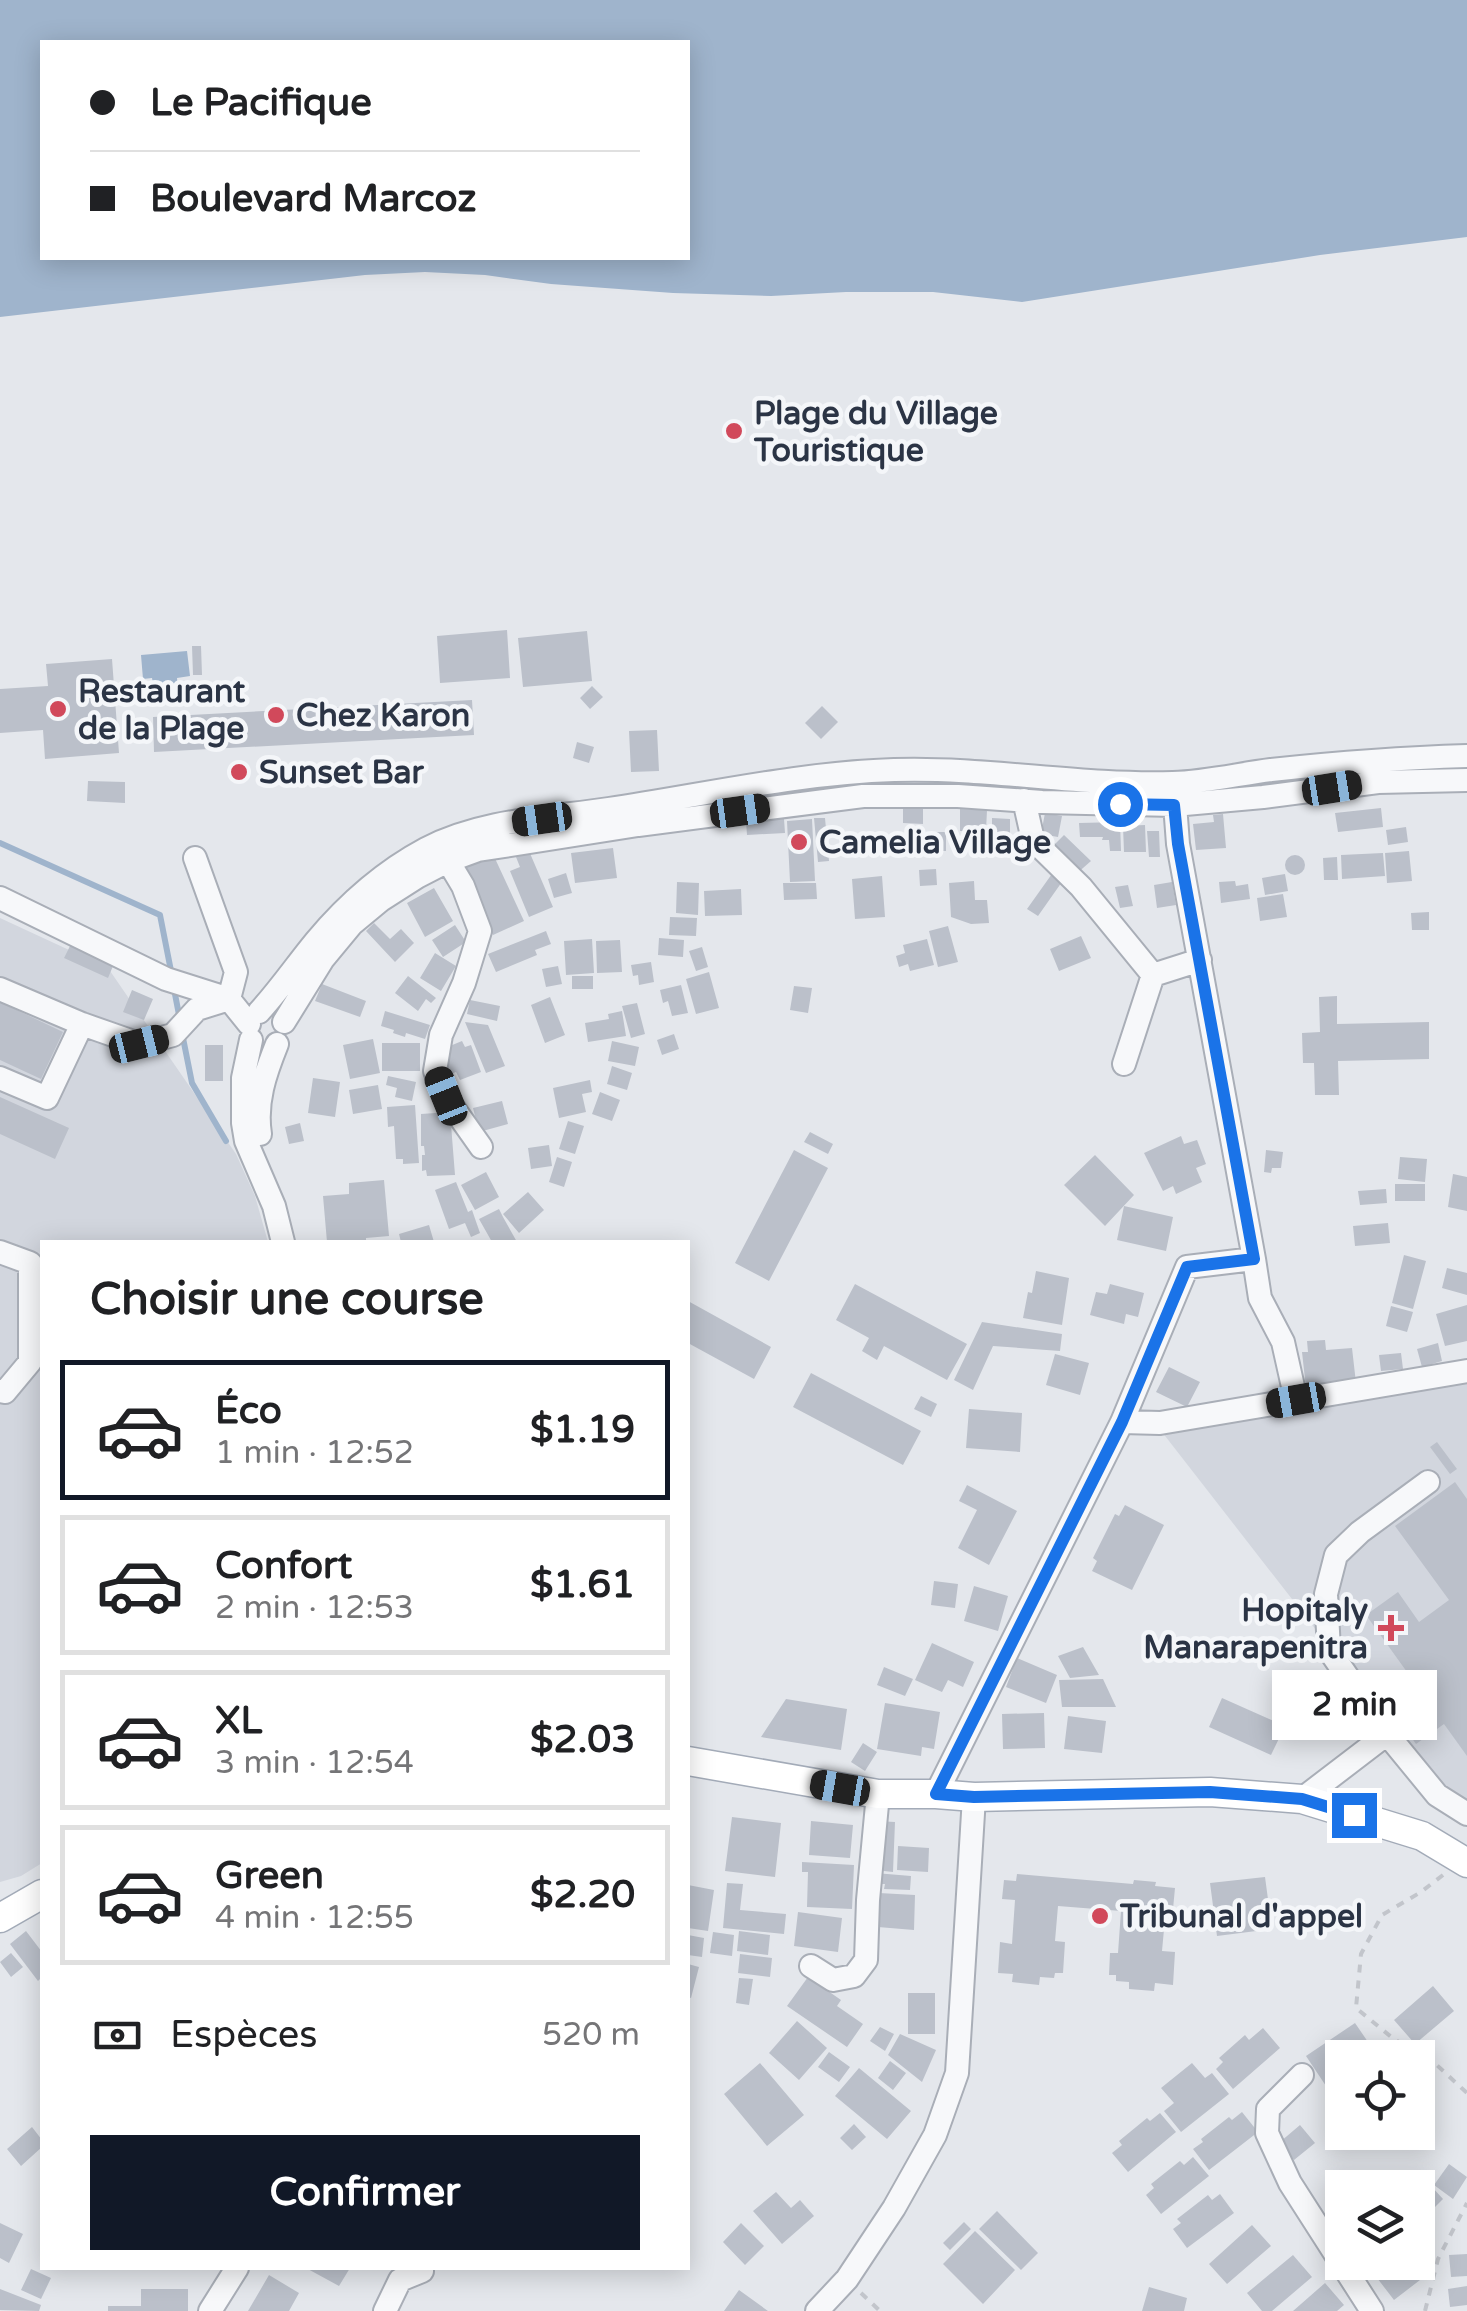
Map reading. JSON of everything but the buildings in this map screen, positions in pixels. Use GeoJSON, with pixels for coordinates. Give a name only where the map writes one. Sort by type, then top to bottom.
{"type":"FeatureCollection","features":[{"type":"Feature","properties":{"kind":"main road"},"geometry":{"type":"LineString","coordinates":[[690,1761],[878,1794],[974,1797],[1210,1792],[1302,1799],[1422,1836],[1465,1862]]}},
{"type":"Feature","properties":{"kind":"main road"},"geometry":{"type":"LineString","coordinates":[[0,1918],[40,1895]]}},
{"type":"Feature","properties":{"kind":"street"},"geometry":{"type":"LineString","coordinates":[[283,1227],[246,1141],[243,1123],[243,1078],[253,1025],[335,919],[358,896],[425,849],[457,835],[831,773],[981,772],[1110,782],[1174,794],[1384,758],[1467,756]]}},
{"type":"Feature","properties":{"kind":"street"},"geometry":{"type":"LineString","coordinates":[[283,1227],[258,1112],[262,1081],[281,1033],[324,959],[352,924],[405,885],[448,861],[478,850],[528,840],[826,799],[1263,796],[1378,782],[1467,780]]}},
{"type":"Feature","properties":{"kind":"street"},"geometry":{"type":"LineString","coordinates":[[1174,794],[1178,844],[1260,1298],[1283,1342],[1296,1400]]}},
{"type":"Feature","properties":{"kind":"street"},"geometry":{"type":"LineString","coordinates":[[1024,800],[1033,840],[1081,887],[1152,975]]}},
{"type":"Feature","properties":{"kind":"street"},"geometry":{"type":"LineString","coordinates":[[194,858],[236,972],[229,999]]}},
{"type":"Feature","properties":{"kind":"street"},"geometry":{"type":"LineString","coordinates":[[448,861],[463,886],[480,931],[464,983],[441,1035],[435,1071],[446,1096],[482,1146]]}},
{"type":"Feature","properties":{"kind":"street"},"geometry":{"type":"LineString","coordinates":[[0,898],[166,979],[196,999],[229,999],[253,1025],[256,1044],[266,1048],[281,1033]]}},
{"type":"Feature","properties":{"kind":"street"},"geometry":{"type":"LineString","coordinates":[[1152,975],[1200,960]]}},
{"type":"Feature","properties":{"kind":"street"},"geometry":{"type":"LineString","coordinates":[[1124,1064],[1152,975]]}},
{"type":"Feature","properties":{"kind":"street"},"geometry":{"type":"LineString","coordinates":[[0,989],[139,1044],[173,1035],[196,999]]}},
{"type":"Feature","properties":{"kind":"street"},"geometry":{"type":"LineString","coordinates":[[253,1025],[276,1014],[281,1033]]}},
{"type":"Feature","properties":{"kind":"street"},"geometry":{"type":"LineString","coordinates":[[0,1078],[47,1098],[82,1024]]}},
{"type":"Feature","properties":{"kind":"street"},"geometry":{"type":"LineString","coordinates":[[0,1252],[30,1263],[30,1362],[5,1392],[0,1391]]}},
{"type":"Feature","properties":{"kind":"street"},"geometry":{"type":"LineString","coordinates":[[936,1794],[1122,1422],[1187,1267],[1254,1259]]}},
{"type":"Feature","properties":{"kind":"street"},"geometry":{"type":"LineString","coordinates":[[1122,1422],[1160,1422],[1467,1370]]}},
{"type":"Feature","properties":{"kind":"street"},"geometry":{"type":"LineString","coordinates":[[1428,1482],[1360,1532],[1336,1555],[1326,1594],[1329,1650],[1387,1734],[1437,1795],[1467,1814]]}},
{"type":"Feature","properties":{"kind":"street"},"geometry":{"type":"LineString","coordinates":[[1302,1799],[1387,1734]]}},
{"type":"Feature","properties":{"kind":"street"},"geometry":{"type":"LineString","coordinates":[[810,1966],[833,1980],[854,1976],[866,1960],[878,1794]]}},
{"type":"Feature","properties":{"kind":"street"},"geometry":{"type":"LineString","coordinates":[[817,2311],[846,2279],[894,2208],[935,2134],[957,2073],[974,1797]]}},
{"type":"Feature","properties":{"kind":"street"},"geometry":{"type":"LineString","coordinates":[[1302,2075],[1268,2109],[1267,2133],[1290,2183],[1372,2311]]}},
{"type":"Feature","properties":{"kind":"street"},"geometry":{"type":"LineString","coordinates":[[210,2311],[236,2270]]}},
{"type":"Feature","properties":{"kind":"street"},"geometry":{"type":"LineString","coordinates":[[385,2311],[400,2280],[422,2271]]}},
{"type":"Feature","properties":{"kind":"path"},"geometry":{"type":"LineString","coordinates":[[1465,1862],[1382,1915],[1361,1954],[1356,2008],[1395,2040],[1427,2056],[1467,2092]]}},
{"type":"Feature","properties":{"kind":"path"},"geometry":{"type":"LineString","coordinates":[[1425,2311],[1438,2259],[1467,2204]]}},
{"type":"Feature","properties":{"kind":"shaded area"},"geometry":{"type":"Polygon","coordinates":[[[0,918],[108,968],[236,1154],[255,1196],[267,1240],[40,1240],[40,1864],[21,1876],[0,1882],[0,918]]]}},
{"type":"Feature","properties":{"kind":"shaded area","name":"Hopitaly Manarapenitra"},"geometry":{"type":"Polygon","coordinates":[[[1467,1380],[1467,1824],[1162,1432],[1467,1380]]]}},
{"type":"Feature","properties":{"kind":"water"},"geometry":{"type":"Polygon","coordinates":[[[0,0],[1467,0],[1467,237],[1320,255],[1022,302],[933,292],[771,296],[673,293],[485,275],[365,275],[0,317],[0,0]]]}},
{"type":"Feature","properties":{"kind":"water"},"geometry":{"type":"Polygon","coordinates":[[[187,651],[190,676],[177,678],[178,688],[154,690],[152,678],[143,679],[141,655],[187,651]]]}},
{"type":"Feature","properties":{"kind":"waterway"},"geometry":{"type":"LineString","coordinates":[[0,843],[160,915],[172,976]]}},
{"type":"Feature","properties":{"kind":"waterway"},"geometry":{"type":"LineString","coordinates":[[174,989],[180,1020]]}},
{"type":"Feature","properties":{"kind":"waterway"},"geometry":{"type":"LineString","coordinates":[[182,1033],[192,1083],[226,1141]]}},
{"type":"Feature","properties":{"kind":"place","name":"Plage du Village Touristique"},"geometry":{"type":"Point","coordinates":[734,431]}},
{"type":"Feature","properties":{"kind":"place","name":"Restaurant de la Plage"},"geometry":{"type":"Point","coordinates":[58,709]}},
{"type":"Feature","properties":{"kind":"place","name":"Chez Karon"},"geometry":{"type":"Point","coordinates":[276,715]}},
{"type":"Feature","properties":{"kind":"place","name":"Sunset Bar"},"geometry":{"type":"Point","coordinates":[239,772]}},
{"type":"Feature","properties":{"kind":"place","name":"Camelia Village"},"geometry":{"type":"Point","coordinates":[799,842]}},
{"type":"Feature","properties":{"kind":"place","name":"Hopitaly Manarapenitra"},"geometry":{"type":"Point","coordinates":[1391,1628]}},
{"type":"Feature","properties":{"kind":"place","name":"Tribunal d'appel"},"geometry":{"type":"Point","coordinates":[1100,1916]}},
{"type":"Feature","properties":{"kind":"route"},"geometry":{"type":"LineString","coordinates":[[1120,804],[1174,805],[1254,1259],[1187,1267],[1122,1422],[936,1794],[974,1797],[1210,1792],[1302,1799],[1354,1815]]}}]}
